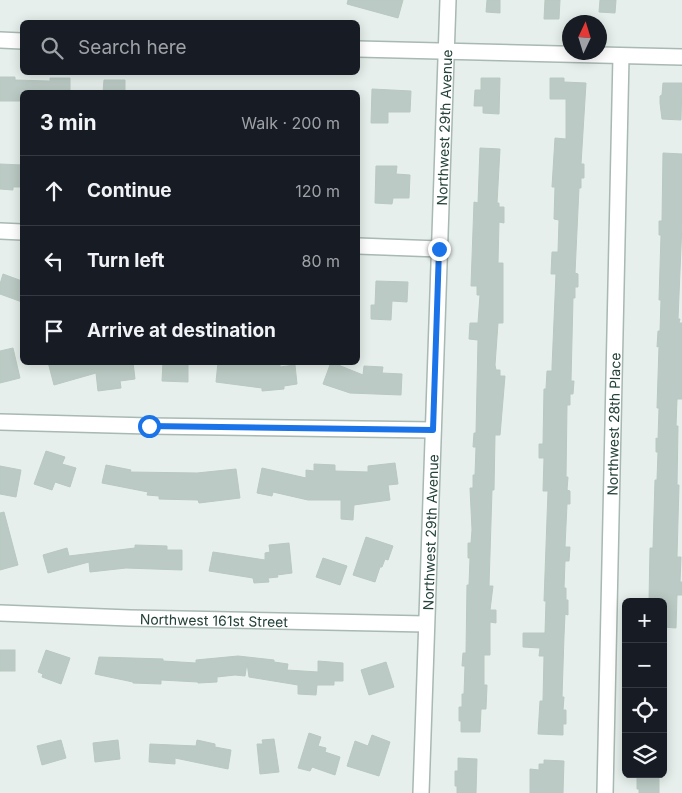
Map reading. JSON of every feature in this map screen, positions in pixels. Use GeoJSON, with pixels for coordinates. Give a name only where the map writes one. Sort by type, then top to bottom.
{"type":"FeatureCollection","features":[{"type":"Feature","properties":{"kind":"street","name":"Northwest 29th Avenue"},"geometry":{"type":"LineString","coordinates":[[421,793],[448,0]]}},
{"type":"Feature","properties":{"kind":"street"},"geometry":{"type":"LineString","coordinates":[[0,40],[20,41]]}},
{"type":"Feature","properties":{"kind":"street"},"geometry":{"type":"LineString","coordinates":[[360,49],[682,57]]}},
{"type":"Feature","properties":{"kind":"street","name":"Northwest 28th Place"},"geometry":{"type":"LineString","coordinates":[[605,793],[621,56]]}},
{"type":"Feature","properties":{"kind":"street"},"geometry":{"type":"LineString","coordinates":[[0,231],[20,232]]}},
{"type":"Feature","properties":{"kind":"street"},"geometry":{"type":"LineString","coordinates":[[360,246],[439,249]]}},
{"type":"Feature","properties":{"kind":"street"},"geometry":{"type":"LineString","coordinates":[[0,422],[433,430]]}},
{"type":"Feature","properties":{"kind":"street","name":"Northwest 161st Street"},"geometry":{"type":"LineString","coordinates":[[0,613],[130,618],[426,624]]}},
{"type":"Feature","properties":{"kind":"building"},"geometry":{"type":"Polygon","coordinates":[[[348,0],[403,0],[398,18],[347,4],[348,0]]]}},
{"type":"Feature","properties":{"kind":"building"},"geometry":{"type":"Polygon","coordinates":[[[487,0],[500,0],[500,13],[486,12],[487,0]]]}},
{"type":"Feature","properties":{"kind":"building"},"geometry":{"type":"Polygon","coordinates":[[[545,0],[560,0],[559,19],[544,19],[545,0]]]}},
{"type":"Feature","properties":{"kind":"building"},"geometry":{"type":"Polygon","coordinates":[[[600,0],[616,0],[615,13],[599,12],[600,0]]]}},
{"type":"Feature","properties":{"kind":"building"},"geometry":{"type":"Polygon","coordinates":[[[0,77],[15,77],[15,80],[50,81],[50,78],[70,78],[70,90],[20,90],[20,101],[0,101],[0,77]]]}},
{"type":"Feature","properties":{"kind":"building"},"geometry":{"type":"Polygon","coordinates":[[[481,78],[500,78],[499,114],[483,113],[483,106],[474,106],[475,90],[481,90],[481,78]]]}},
{"type":"Feature","properties":{"kind":"building"},"geometry":{"type":"Polygon","coordinates":[[[550,78],[564,78],[564,82],[586,83],[581,164],[584,164],[584,178],[581,178],[581,188],[579,188],[575,273],[578,274],[578,287],[575,287],[575,298],[573,298],[571,381],[574,381],[573,394],[570,394],[570,405],[567,405],[566,477],[568,477],[567,490],[570,491],[570,504],[567,504],[565,547],[570,547],[569,561],[565,561],[564,588],[566,588],[566,600],[568,600],[568,615],[565,614],[562,697],[564,697],[563,710],[566,710],[566,724],[563,724],[563,735],[538,734],[540,701],[543,701],[544,656],[539,656],[540,648],[523,647],[523,633],[545,633],[546,601],[544,601],[548,491],[543,491],[544,458],[539,458],[539,444],[543,444],[544,389],[546,389],[547,371],[552,371],[556,274],[551,274],[552,252],[558,252],[559,220],[554,219],[555,187],[552,187],[555,138],[566,139],[566,99],[550,99],[550,78]]]}},
{"type":"Feature","properties":{"kind":"building"},"geometry":{"type":"Polygon","coordinates":[[[104,80],[125,80],[125,90],[103,90],[104,80]]]}},
{"type":"Feature","properties":{"kind":"building"},"geometry":{"type":"Polygon","coordinates":[[[663,83],[682,83],[681,120],[662,119],[660,96],[662,95],[663,83]]]}},
{"type":"Feature","properties":{"kind":"building"},"geometry":{"type":"Polygon","coordinates":[[[372,89],[411,91],[410,112],[388,112],[388,123],[371,123],[372,89]]]}},
{"type":"Feature","properties":{"kind":"building"},"geometry":{"type":"Polygon","coordinates":[[[480,148],[500,149],[497,203],[499,203],[499,207],[504,207],[504,223],[499,222],[498,263],[503,263],[503,323],[498,323],[495,365],[496,370],[500,370],[500,376],[505,376],[500,435],[495,435],[489,586],[493,586],[490,610],[496,610],[496,623],[490,622],[490,655],[484,655],[484,685],[487,685],[486,709],[481,709],[480,732],[461,732],[459,707],[462,707],[462,694],[464,694],[465,666],[462,666],[463,653],[466,653],[467,585],[469,585],[470,558],[468,558],[468,543],[471,543],[472,530],[470,488],[473,488],[473,475],[475,475],[476,447],[473,447],[474,433],[476,433],[478,340],[469,339],[470,323],[478,323],[480,295],[477,295],[477,286],[471,286],[474,202],[478,203],[480,148]]]}},
{"type":"Feature","properties":{"kind":"building"},"geometry":{"type":"Polygon","coordinates":[[[663,153],[682,154],[682,223],[678,319],[680,319],[679,323],[682,323],[682,399],[677,399],[676,426],[678,426],[677,485],[679,485],[677,557],[681,557],[680,582],[682,582],[682,595],[677,595],[676,628],[667,627],[667,598],[649,598],[650,548],[653,548],[655,480],[657,480],[658,452],[656,452],[656,438],[658,439],[659,346],[657,347],[658,331],[660,331],[661,300],[659,300],[661,235],[659,235],[659,221],[662,221],[663,153]]]}},
{"type":"Feature","properties":{"kind":"building"},"geometry":{"type":"Polygon","coordinates":[[[0,164],[20,165],[20,187],[13,187],[13,190],[0,189],[0,164]]]}},
{"type":"Feature","properties":{"kind":"building"},"geometry":{"type":"Polygon","coordinates":[[[376,166],[397,166],[396,174],[410,175],[409,198],[393,198],[392,204],[375,203],[376,166]]]}},
{"type":"Feature","properties":{"kind":"building"},"geometry":{"type":"Polygon","coordinates":[[[3,274],[20,280],[20,301],[0,294],[3,274]]]}},
{"type":"Feature","properties":{"kind":"building"},"geometry":{"type":"Polygon","coordinates":[[[376,281],[408,282],[407,302],[392,301],[391,320],[371,319],[371,305],[375,305],[376,281]]]}},
{"type":"Feature","properties":{"kind":"building"},"geometry":{"type":"Polygon","coordinates":[[[13,348],[20,378],[0,383],[0,351],[13,348]]]}},
{"type":"Feature","properties":{"kind":"building"},"geometry":{"type":"Polygon","coordinates":[[[49,365],[133,365],[135,379],[120,381],[121,388],[98,391],[96,373],[54,385],[49,365]]]}},
{"type":"Feature","properties":{"kind":"building"},"geometry":{"type":"Polygon","coordinates":[[[163,365],[188,365],[188,382],[162,381],[163,365]]]}},
{"type":"Feature","properties":{"kind":"building"},"geometry":{"type":"Polygon","coordinates":[[[218,365],[280,365],[280,367],[295,365],[297,384],[284,386],[284,389],[262,391],[262,388],[216,382],[218,365]]]}},
{"type":"Feature","properties":{"kind":"building"},"geometry":{"type":"Polygon","coordinates":[[[330,365],[338,365],[363,375],[364,366],[383,367],[382,373],[402,374],[401,395],[350,393],[323,384],[330,365]]]}},
{"type":"Feature","properties":{"kind":"building"},"geometry":{"type":"Polygon","coordinates":[[[46,451],[65,457],[62,464],[76,468],[70,487],[55,482],[52,490],[34,484],[46,451]]]}},
{"type":"Feature","properties":{"kind":"building"},"geometry":{"type":"Polygon","coordinates":[[[395,463],[398,484],[388,485],[390,500],[354,505],[353,520],[341,519],[341,500],[308,500],[273,492],[272,496],[257,493],[262,468],[306,478],[306,470],[314,471],[314,464],[335,465],[335,471],[368,472],[368,466],[395,463]]]}},
{"type":"Feature","properties":{"kind":"building"},"geometry":{"type":"Polygon","coordinates":[[[106,465],[131,470],[130,472],[197,473],[236,469],[240,498],[199,503],[198,500],[159,499],[159,496],[147,495],[148,492],[102,483],[106,465]]]}},
{"type":"Feature","properties":{"kind":"building"},"geometry":{"type":"Polygon","coordinates":[[[0,466],[21,470],[16,497],[0,494],[0,466]]]}},
{"type":"Feature","properties":{"kind":"building"},"geometry":{"type":"Polygon","coordinates":[[[4,512],[18,565],[0,570],[0,513],[4,512]]]}},
{"type":"Feature","properties":{"kind":"building"},"geometry":{"type":"Polygon","coordinates":[[[366,537],[393,546],[388,560],[385,559],[382,567],[380,567],[375,582],[353,575],[366,537]]]}},
{"type":"Feature","properties":{"kind":"building"},"geometry":{"type":"Polygon","coordinates":[[[289,543],[292,573],[268,578],[269,582],[254,583],[253,578],[209,571],[213,552],[265,560],[265,553],[270,552],[269,545],[289,543]]]}},
{"type":"Feature","properties":{"kind":"building"},"geometry":{"type":"Polygon","coordinates":[[[135,545],[167,546],[167,550],[182,550],[182,570],[126,568],[90,572],[89,562],[48,573],[43,555],[67,548],[69,556],[135,548],[135,545]]]}},
{"type":"Feature","properties":{"kind":"building"},"geometry":{"type":"Polygon","coordinates":[[[323,558],[347,566],[340,585],[316,577],[323,558]]]}},
{"type":"Feature","properties":{"kind":"building"},"geometry":{"type":"Polygon","coordinates":[[[0,650],[15,650],[15,671],[0,671],[0,650]]]}},
{"type":"Feature","properties":{"kind":"building"},"geometry":{"type":"Polygon","coordinates":[[[46,650],[70,658],[61,684],[42,677],[43,674],[38,672],[46,650]]]}},
{"type":"Feature","properties":{"kind":"building"},"geometry":{"type":"Polygon","coordinates":[[[238,656],[274,660],[274,662],[288,664],[287,670],[318,672],[318,661],[343,663],[343,681],[334,681],[334,685],[317,685],[316,695],[298,694],[298,685],[249,677],[247,663],[245,676],[217,677],[217,682],[198,683],[161,680],[161,684],[133,683],[95,674],[99,657],[163,659],[163,661],[196,663],[196,660],[238,656]]]}},
{"type":"Feature","properties":{"kind":"building"},"geometry":{"type":"Polygon","coordinates":[[[386,662],[394,687],[369,695],[361,670],[386,662]]]}},
{"type":"Feature","properties":{"kind":"building"},"geometry":{"type":"Polygon","coordinates":[[[309,733],[321,737],[318,746],[326,748],[325,752],[340,757],[335,775],[312,767],[310,771],[298,768],[309,733]]]}},
{"type":"Feature","properties":{"kind":"building"},"geometry":{"type":"Polygon","coordinates":[[[372,735],[390,742],[379,776],[347,766],[355,741],[368,746],[372,735]]]}},
{"type":"Feature","properties":{"kind":"building"},"geometry":{"type":"Polygon","coordinates":[[[274,739],[279,772],[260,774],[257,744],[263,744],[262,740],[274,739]]]}},
{"type":"Feature","properties":{"kind":"building"},"geometry":{"type":"Polygon","coordinates":[[[61,740],[66,758],[42,765],[37,746],[61,740]]]}},
{"type":"Feature","properties":{"kind":"building"},"geometry":{"type":"Polygon","coordinates":[[[118,740],[120,759],[95,762],[93,743],[118,740]]]}},
{"type":"Feature","properties":{"kind":"building"},"geometry":{"type":"Polygon","coordinates":[[[197,740],[215,744],[215,747],[231,750],[228,769],[175,758],[175,764],[149,762],[150,744],[196,746],[197,740]]]}},
{"type":"Feature","properties":{"kind":"building"},"geometry":{"type":"Polygon","coordinates":[[[458,758],[477,759],[476,793],[457,793],[455,771],[458,771],[458,758]]]}},
{"type":"Feature","properties":{"kind":"building"},"geometry":{"type":"Polygon","coordinates":[[[544,760],[564,761],[563,793],[530,793],[530,769],[539,770],[539,764],[544,764],[544,760]]]}},
{"type":"Feature","properties":{"kind":"building"},"geometry":{"type":"Polygon","coordinates":[[[637,778],[659,778],[659,793],[639,793],[639,789],[637,789],[637,778]]]}},
{"type":"Feature","properties":{"kind":"route"},"geometry":{"type":"LineString","coordinates":[[149,426],[433,430],[439,249]]}}]}
